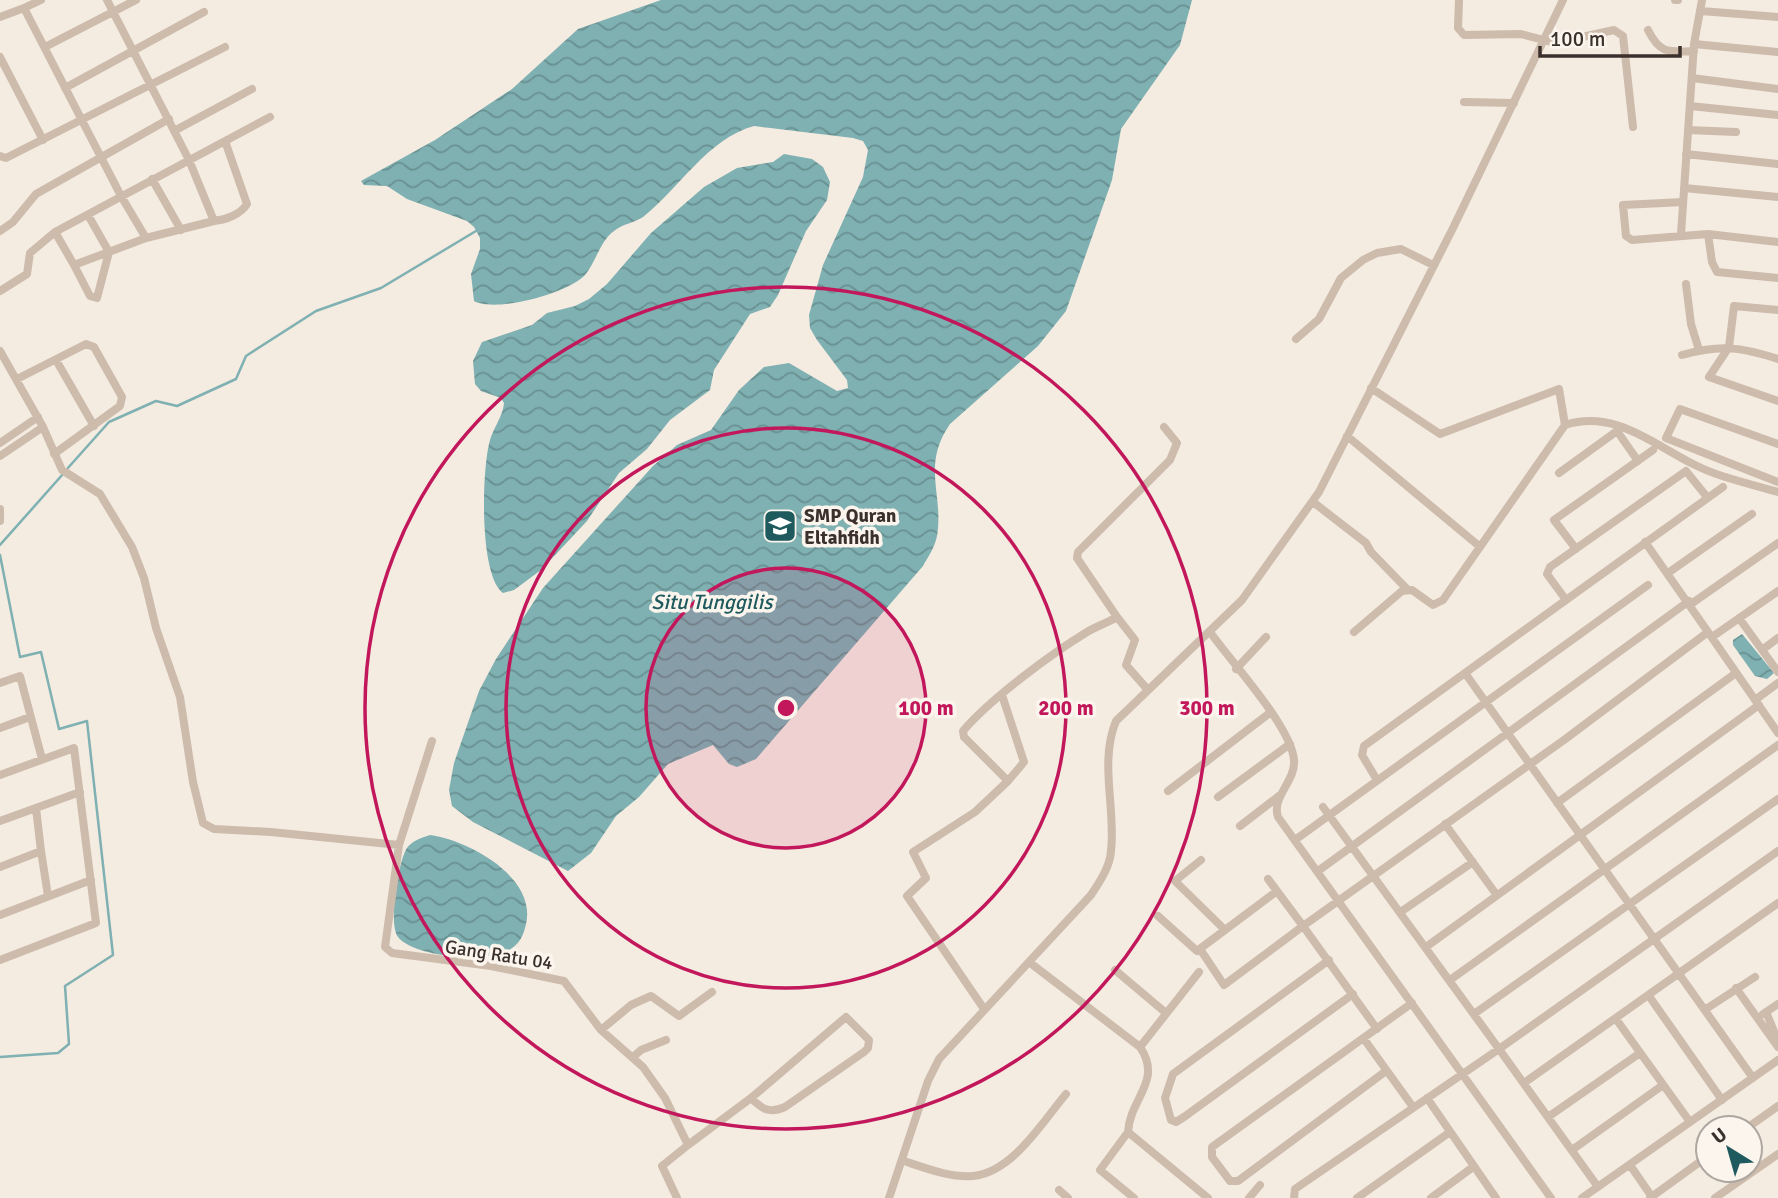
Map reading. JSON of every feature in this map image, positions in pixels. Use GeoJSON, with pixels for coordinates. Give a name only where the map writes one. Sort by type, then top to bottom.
{"type":"FeatureCollection","features":[{"type":"Feature","properties":{"kind":"street"},"geometry":{"type":"LineString","coordinates":[[0,17],[41,0]]}},
{"type":"Feature","properties":{"kind":"street"},"geometry":{"type":"LineString","coordinates":[[107,0],[189,160],[214,221]]}},
{"type":"Feature","properties":{"kind":"street"},"geometry":{"type":"LineString","coordinates":[[45,47],[136,0]]}},
{"type":"Feature","properties":{"kind":"street"},"geometry":{"type":"LineString","coordinates":[[1459,0],[1458,28],[1464,35],[1521,34],[1544,42],[1573,41],[1614,30],[1619,32],[1623,37],[1633,127]]}},
{"type":"Feature","properties":{"kind":"street"},"geometry":{"type":"LineString","coordinates":[[889,1198],[904,1161],[916,1115],[939,1059],[1091,895],[1104,872],[1111,852],[1110,740],[1116,722],[1242,600],[1313,502],[1563,0]]}},
{"type":"Feature","properties":{"kind":"street"},"geometry":{"type":"LineString","coordinates":[[1681,234],[1694,47],[1702,0]]}},
{"type":"Feature","properties":{"kind":"street"},"geometry":{"type":"LineString","coordinates":[[24,8],[121,196],[146,238]]}},
{"type":"Feature","properties":{"kind":"street"},"geometry":{"type":"LineString","coordinates":[[1701,11],[1778,17]]}},
{"type":"Feature","properties":{"kind":"street"},"geometry":{"type":"LineString","coordinates":[[65,88],[204,12]]}},
{"type":"Feature","properties":{"kind":"street"},"geometry":{"type":"LineString","coordinates":[[1648,30],[1653,43],[1662,49],[1694,47],[1778,52]]}},
{"type":"Feature","properties":{"kind":"street"},"geometry":{"type":"LineString","coordinates":[[0,156],[6,158],[225,47]]}},
{"type":"Feature","properties":{"kind":"street"},"geometry":{"type":"LineString","coordinates":[[0,57],[43,140]]}},
{"type":"Feature","properties":{"kind":"street"},"geometry":{"type":"LineString","coordinates":[[1692,78],[1778,89]]}},
{"type":"Feature","properties":{"kind":"street"},"geometry":{"type":"LineString","coordinates":[[174,131],[252,89]]}},
{"type":"Feature","properties":{"kind":"street"},"geometry":{"type":"LineString","coordinates":[[1464,102],[1514,103]]}},
{"type":"Feature","properties":{"kind":"street"},"geometry":{"type":"LineString","coordinates":[[1690,106],[1778,115]]}},
{"type":"Feature","properties":{"kind":"street"},"geometry":{"type":"LineString","coordinates":[[0,291],[27,274],[30,253],[55,232],[270,117]]}},
{"type":"Feature","properties":{"kind":"street"},"geometry":{"type":"LineString","coordinates":[[0,232],[13,222],[31,197],[169,119]]}},
{"type":"Feature","properties":{"kind":"street"},"geometry":{"type":"LineString","coordinates":[[1688,130],[1736,132]]}},
{"type":"Feature","properties":{"kind":"street"},"geometry":{"type":"LineString","coordinates":[[75,265],[146,238],[226,219],[244,209],[247,204],[225,141]]}},
{"type":"Feature","properties":{"kind":"street"},"geometry":{"type":"LineString","coordinates":[[1686,154],[1778,164]]}},
{"type":"Feature","properties":{"kind":"street"},"geometry":{"type":"LineString","coordinates":[[152,179],[181,230]]}},
{"type":"Feature","properties":{"kind":"street"},"geometry":{"type":"LineString","coordinates":[[1684,188],[1778,197]]}},
{"type":"Feature","properties":{"kind":"street"},"geometry":{"type":"LineString","coordinates":[[1683,202],[1626,204],[1622,207],[1626,236],[1630,240],[1708,234],[1778,242]]}},
{"type":"Feature","properties":{"kind":"street"},"geometry":{"type":"LineString","coordinates":[[55,232],[75,265],[85,289],[94,299],[99,296],[109,252],[88,215]]}},
{"type":"Feature","properties":{"kind":"street"},"geometry":{"type":"LineString","coordinates":[[1708,234],[1712,262],[1717,272],[1778,278]]}},
{"type":"Feature","properties":{"kind":"street"},"geometry":{"type":"LineString","coordinates":[[1296,339],[1319,319],[1341,278],[1363,260],[1377,253],[1401,249],[1433,265]]}},
{"type":"Feature","properties":{"kind":"street"},"geometry":{"type":"LineString","coordinates":[[1686,284],[1691,324],[1699,350]]}},
{"type":"Feature","properties":{"kind":"street"},"geometry":{"type":"LineString","coordinates":[[1778,310],[1734,306],[1729,347],[1709,376],[1711,379],[1778,401]]}},
{"type":"Feature","properties":{"kind":"street"},"geometry":{"type":"LineString","coordinates":[[17,379],[86,344],[94,347],[122,402],[54,454]]}},
{"type":"Feature","properties":{"kind":"street"},"geometry":{"type":"LineString","coordinates":[[1682,355],[1729,347],[1778,356]]}},
{"type":"Feature","properties":{"kind":"street"},"geometry":{"type":"LineString","coordinates":[[0,351],[38,417],[62,470],[100,494],[118,519],[144,578],[156,628],[180,697],[193,782],[203,823],[214,829],[399,845],[432,741]]}},
{"type":"Feature","properties":{"kind":"street"},"geometry":{"type":"LineString","coordinates":[[56,360],[94,426]]}},
{"type":"Feature","properties":{"kind":"street"},"geometry":{"type":"LineString","coordinates":[[1313,502],[1366,543],[1371,552],[1407,589],[1429,603],[1438,604],[1565,425],[1559,389],[1440,434],[1371,388]]}},
{"type":"Feature","properties":{"kind":"street"},"geometry":{"type":"LineString","coordinates":[[1778,444],[1680,409],[1666,438],[1778,482]]}},
{"type":"Feature","properties":{"kind":"street"},"geometry":{"type":"LineString","coordinates":[[0,443],[38,417]]}},
{"type":"Feature","properties":{"kind":"street"},"geometry":{"type":"LineString","coordinates":[[1565,425],[1601,421],[1618,424],[1655,441],[1695,465],[1778,491]]}},
{"type":"Feature","properties":{"kind":"street"},"geometry":{"type":"LineString","coordinates":[[0,456],[43,427]]}},
{"type":"Feature","properties":{"kind":"street"},"geometry":{"type":"LineString","coordinates":[[1148,690],[1126,665],[1135,640],[1077,558],[1078,552],[1170,460],[1177,443],[1164,428]]}},
{"type":"Feature","properties":{"kind":"street"},"geometry":{"type":"LineString","coordinates":[[1559,473],[1616,431],[1638,461]]}},
{"type":"Feature","properties":{"kind":"street"},"geometry":{"type":"LineString","coordinates":[[1347,436],[1479,546]]}},
{"type":"Feature","properties":{"kind":"street"},"geometry":{"type":"LineString","coordinates":[[1576,549],[1554,520],[1653,450]]}},
{"type":"Feature","properties":{"kind":"street"},"geometry":{"type":"LineString","coordinates":[[1566,600],[1547,571],[1576,549],[1686,471],[1707,497]]}},
{"type":"Feature","properties":{"kind":"street"},"geometry":{"type":"LineString","coordinates":[[1377,780],[1362,755],[1364,746],[1723,487]]}},
{"type":"Feature","properties":{"kind":"street"},"geometry":{"type":"LineString","coordinates":[[0,509],[0,521]]}},
{"type":"Feature","properties":{"kind":"street"},"geometry":{"type":"LineString","coordinates":[[1668,573],[1752,514]]}},
{"type":"Feature","properties":{"kind":"street"},"geometry":{"type":"LineString","coordinates":[[1645,541],[1778,732]]}},
{"type":"Feature","properties":{"kind":"street"},"geometry":{"type":"LineString","coordinates":[[1318,871],[1690,602],[1778,543]]}},
{"type":"Feature","properties":{"kind":"street"},"geometry":{"type":"LineString","coordinates":[[1296,839],[1648,585]]}},
{"type":"Feature","properties":{"kind":"street"},"geometry":{"type":"LineString","coordinates":[[1353,632],[1407,589]]}},
{"type":"Feature","properties":{"kind":"street"},"geometry":{"type":"LineString","coordinates":[[1200,949],[1224,985],[1710,635],[1778,591]]}},
{"type":"Feature","properties":{"kind":"street"},"geometry":{"type":"LineString","coordinates":[[1008,781],[963,735],[964,729],[1002,695],[1088,631],[1117,617]]}},
{"type":"Feature","properties":{"kind":"street"},"geometry":{"type":"LineString","coordinates":[[1739,618],[1778,672]]}},
{"type":"Feature","properties":{"kind":"street"},"geometry":{"type":"LineString","coordinates":[[1210,632],[1271,712],[1290,744],[1294,768],[1276,813],[1551,1198]]}},
{"type":"Feature","properties":{"kind":"street"},"geometry":{"type":"LineString","coordinates":[[1236,669],[1266,637]]}},
{"type":"Feature","properties":{"kind":"street"},"geometry":{"type":"LineString","coordinates":[[1762,650],[1778,638]]}},
{"type":"Feature","properties":{"kind":"street"},"geometry":{"type":"LineString","coordinates":[[1465,673],[1753,1077]]}},
{"type":"Feature","properties":{"kind":"street"},"geometry":{"type":"LineString","coordinates":[[1557,803],[1736,673]]}},
{"type":"Feature","properties":{"kind":"street"},"geometry":{"type":"LineString","coordinates":[[0,683],[20,676],[42,759]]}},
{"type":"Feature","properties":{"kind":"street"},"geometry":{"type":"LineString","coordinates":[[1426,947],[1580,835],[1757,702],[1778,683]]}},
{"type":"Feature","properties":{"kind":"street"},"geometry":{"type":"LineString","coordinates":[[984,1009],[907,896],[926,878],[913,852],[975,813],[1024,762],[1002,695]]}},
{"type":"Feature","properties":{"kind":"street"},"geometry":{"type":"LineString","coordinates":[[1168,790],[1271,712]]}},
{"type":"Feature","properties":{"kind":"street"},"geometry":{"type":"LineString","coordinates":[[0,729],[30,718]]}},
{"type":"Feature","properties":{"kind":"street"},"geometry":{"type":"LineString","coordinates":[[1219,797],[1290,744]]}},
{"type":"Feature","properties":{"kind":"street"},"geometry":{"type":"LineString","coordinates":[[1450,980],[1778,745]]}},
{"type":"Feature","properties":{"kind":"street"},"geometry":{"type":"LineString","coordinates":[[0,775],[74,748],[96,923],[0,960]]}},
{"type":"Feature","properties":{"kind":"street"},"geometry":{"type":"LineString","coordinates":[[0,821],[80,792]]}},
{"type":"Feature","properties":{"kind":"street"},"geometry":{"type":"LineString","coordinates":[[1240,826],[1281,795]]}},
{"type":"Feature","properties":{"kind":"street"},"geometry":{"type":"LineString","coordinates":[[1474,1014],[1778,799]]}},
{"type":"Feature","properties":{"kind":"street"},"geometry":{"type":"LineString","coordinates":[[1323,807],[1376,875],[1598,1187]]}},
{"type":"Feature","properties":{"kind":"street"},"geometry":{"type":"LineString","coordinates":[[36,808],[48,896]]}},
{"type":"Feature","properties":{"kind":"street"},"geometry":{"type":"LineString","coordinates":[[1445,824],[1496,894]]}},
{"type":"Feature","properties":{"kind":"street","name":"Gang Ratu 04"},"geometry":{"type":"LineString","coordinates":[[399,845],[400,856],[385,937],[388,951],[504,968],[564,981],[601,1030],[633,1057],[665,1098],[688,1145]]}},
{"type":"Feature","properties":{"kind":"street"},"geometry":{"type":"LineString","coordinates":[[0,867],[41,851]]}},
{"type":"Feature","properties":{"kind":"street"},"geometry":{"type":"LineString","coordinates":[[1294,1198],[1294,1189],[1499,1049],[1778,851]]}},
{"type":"Feature","properties":{"kind":"street"},"geometry":{"type":"LineString","coordinates":[[1201,860],[1175,881],[1225,930]]}},
{"type":"Feature","properties":{"kind":"street"},"geometry":{"type":"LineString","coordinates":[[1402,911],[1473,862]]}},
{"type":"Feature","properties":{"kind":"street"},"geometry":{"type":"LineString","coordinates":[[1268,878],[1377,1029]]}},
{"type":"Feature","properties":{"kind":"street"},"geometry":{"type":"LineString","coordinates":[[0,915],[91,880]]}},
{"type":"Feature","properties":{"kind":"street"},"geometry":{"type":"LineString","coordinates":[[1158,916],[1197,951],[1277,891]]}},
{"type":"Feature","properties":{"kind":"street"},"geometry":{"type":"LineString","coordinates":[[1524,1083],[1778,903]]}},
{"type":"Feature","properties":{"kind":"street"},"geometry":{"type":"LineString","coordinates":[[1329,960],[1173,1074],[1165,1098],[1171,1120],[1176,1122],[1184,1117],[1353,994]]}},
{"type":"Feature","properties":{"kind":"street"},"geometry":{"type":"LineString","coordinates":[[1029,962],[1140,1046],[1147,1058],[1151,1072],[1128,1132],[1100,1170],[1135,1198]]}},
{"type":"Feature","properties":{"kind":"street"},"geometry":{"type":"LineString","coordinates":[[1115,970],[1166,1013]]}},
{"type":"Feature","properties":{"kind":"street"},"geometry":{"type":"LineString","coordinates":[[1140,1046],[1199,972]]}},
{"type":"Feature","properties":{"kind":"street"},"geometry":{"type":"LineString","coordinates":[[1706,1009],[1755,977]]}},
{"type":"Feature","properties":{"kind":"street"},"geometry":{"type":"LineString","coordinates":[[1736,988],[1778,1048]]}},
{"type":"Feature","properties":{"kind":"street"},"geometry":{"type":"LineString","coordinates":[[601,1030],[645,998],[657,998],[679,1016],[712,992]]}},
{"type":"Feature","properties":{"kind":"street"},"geometry":{"type":"LineString","coordinates":[[1649,996],[1722,1100]]}},
{"type":"Feature","properties":{"kind":"street"},"geometry":{"type":"LineString","coordinates":[[1386,1072],[1238,1181],[1230,1181],[1212,1157],[1212,1147],[1412,1003]]}},
{"type":"Feature","properties":{"kind":"street"},"geometry":{"type":"LineString","coordinates":[[1758,1018],[1778,1004]]}},
{"type":"Feature","properties":{"kind":"street"},"geometry":{"type":"LineString","coordinates":[[1766,1012],[1778,1041]]}},
{"type":"Feature","properties":{"kind":"street"},"geometry":{"type":"LineString","coordinates":[[677,1198],[662,1167],[688,1145],[751,1098],[846,1017],[869,1040],[868,1048],[864,1052],[785,1107],[771,1112],[764,1110],[751,1098]]}},
{"type":"Feature","properties":{"kind":"street"},"geometry":{"type":"LineString","coordinates":[[1616,1019],[1690,1122]]}},
{"type":"Feature","properties":{"kind":"street"},"geometry":{"type":"LineString","coordinates":[[1364,1039],[1413,1107]]}},
{"type":"Feature","properties":{"kind":"street"},"geometry":{"type":"LineString","coordinates":[[633,1057],[641,1050],[666,1040]]}},
{"type":"Feature","properties":{"kind":"street"},"geometry":{"type":"LineString","coordinates":[[1548,1117],[1640,1053]]}},
{"type":"Feature","properties":{"kind":"street"},"geometry":{"type":"LineString","coordinates":[[1582,1198],[1778,1060]]}},
{"type":"Feature","properties":{"kind":"street"},"geometry":{"type":"LineString","coordinates":[[1572,1150],[1663,1085]]}},
{"type":"Feature","properties":{"kind":"street"},"geometry":{"type":"LineString","coordinates":[[904,1161],[933,1170],[972,1176],[985,1173],[1011,1158],[1066,1094]]}},
{"type":"Feature","properties":{"kind":"street"},"geometry":{"type":"LineString","coordinates":[[1427,1098],[1496,1198]]}},
{"type":"Feature","properties":{"kind":"street"},"geometry":{"type":"LineString","coordinates":[[1128,1132],[1208,1198]]}},
{"type":"Feature","properties":{"kind":"street"},"geometry":{"type":"LineString","coordinates":[[1357,1198],[1450,1132]]}},
{"type":"Feature","properties":{"kind":"street"},"geometry":{"type":"LineString","coordinates":[[1715,1198],[1778,1154]]}},
{"type":"Feature","properties":{"kind":"street"},"geometry":{"type":"LineString","coordinates":[[1630,1165],[1651,1197],[1694,1166]]}},
{"type":"Feature","properties":{"kind":"street"},"geometry":{"type":"LineString","coordinates":[[1431,1198],[1473,1167]]}},
{"type":"Feature","properties":{"kind":"street"},"geometry":{"type":"LineString","coordinates":[[1249,1198],[1260,1185]]}},
{"type":"Feature","properties":{"kind":"street"},"geometry":{"type":"LineString","coordinates":[[1059,1191],[1069,1198]]}},
{"type":"Feature","properties":{"kind":"water","name":"Situ Tunggilis"},"geometry":{"type":"Polygon","coordinates":[[[661,0],[1192,0],[1180,45],[1121,129],[1112,180],[1066,311],[1038,346],[950,424],[941,439],[935,467],[937,536],[923,566],[756,759],[737,767],[729,764],[713,745],[668,764],[639,797],[616,816],[591,853],[568,871],[473,822],[452,806],[449,790],[454,763],[479,691],[496,659],[543,588],[653,466],[677,445],[711,430],[739,390],[764,367],[789,363],[837,391],[848,388],[847,380],[810,328],[809,315],[823,265],[863,177],[868,150],[863,141],[853,138],[754,126],[737,132],[708,153],[643,217],[609,235],[589,270],[577,282],[532,299],[498,305],[474,301],[471,274],[480,249],[480,238],[474,227],[467,221],[407,199],[387,186],[364,185],[361,181],[435,140],[512,89],[578,29],[661,0]]]}},
{"type":"Feature","properties":{"kind":"water"},"geometry":{"type":"Polygon","coordinates":[[[784,154],[812,159],[823,167],[830,182],[827,200],[806,231],[778,295],[770,307],[750,314],[714,370],[710,390],[670,420],[647,449],[619,473],[587,521],[541,570],[514,590],[503,593],[495,583],[490,566],[486,546],[484,499],[489,444],[504,403],[501,398],[481,391],[475,384],[473,361],[482,342],[532,325],[547,313],[575,306],[589,299],[607,284],[651,233],[704,187],[737,168],[773,162],[784,154]]]}},
{"type":"Feature","properties":{"kind":"water"},"geometry":{"type":"Polygon","coordinates":[[[1742,634],[1774,673],[1767,679],[1755,676],[1733,645],[1733,640],[1742,634]]]}},
{"type":"Feature","properties":{"kind":"water"},"geometry":{"type":"Polygon","coordinates":[[[430,835],[463,844],[480,853],[496,864],[521,891],[527,907],[526,924],[519,941],[513,947],[505,952],[481,957],[449,956],[418,949],[398,937],[394,907],[404,855],[411,843],[430,835]]]}},
{"type":"Feature","properties":{"kind":"waterway"},"geometry":{"type":"LineString","coordinates":[[67,469],[109,422],[156,401],[177,406],[236,379],[246,356],[316,311],[381,288],[476,231]]}},
{"type":"Feature","properties":{"kind":"waterway"},"geometry":{"type":"LineString","coordinates":[[0,545],[63,474]]}},
{"type":"Feature","properties":{"kind":"waterway"},"geometry":{"type":"LineString","coordinates":[[0,555],[20,657],[41,652],[59,729],[87,721],[113,955],[65,986],[69,1044],[58,1053],[0,1057]]}},
{"type":"Feature","properties":{"kind":"place","name":"SMP Quran Eltahfidh"},"geometry":{"type":"Point","coordinates":[780,526]}}]}
